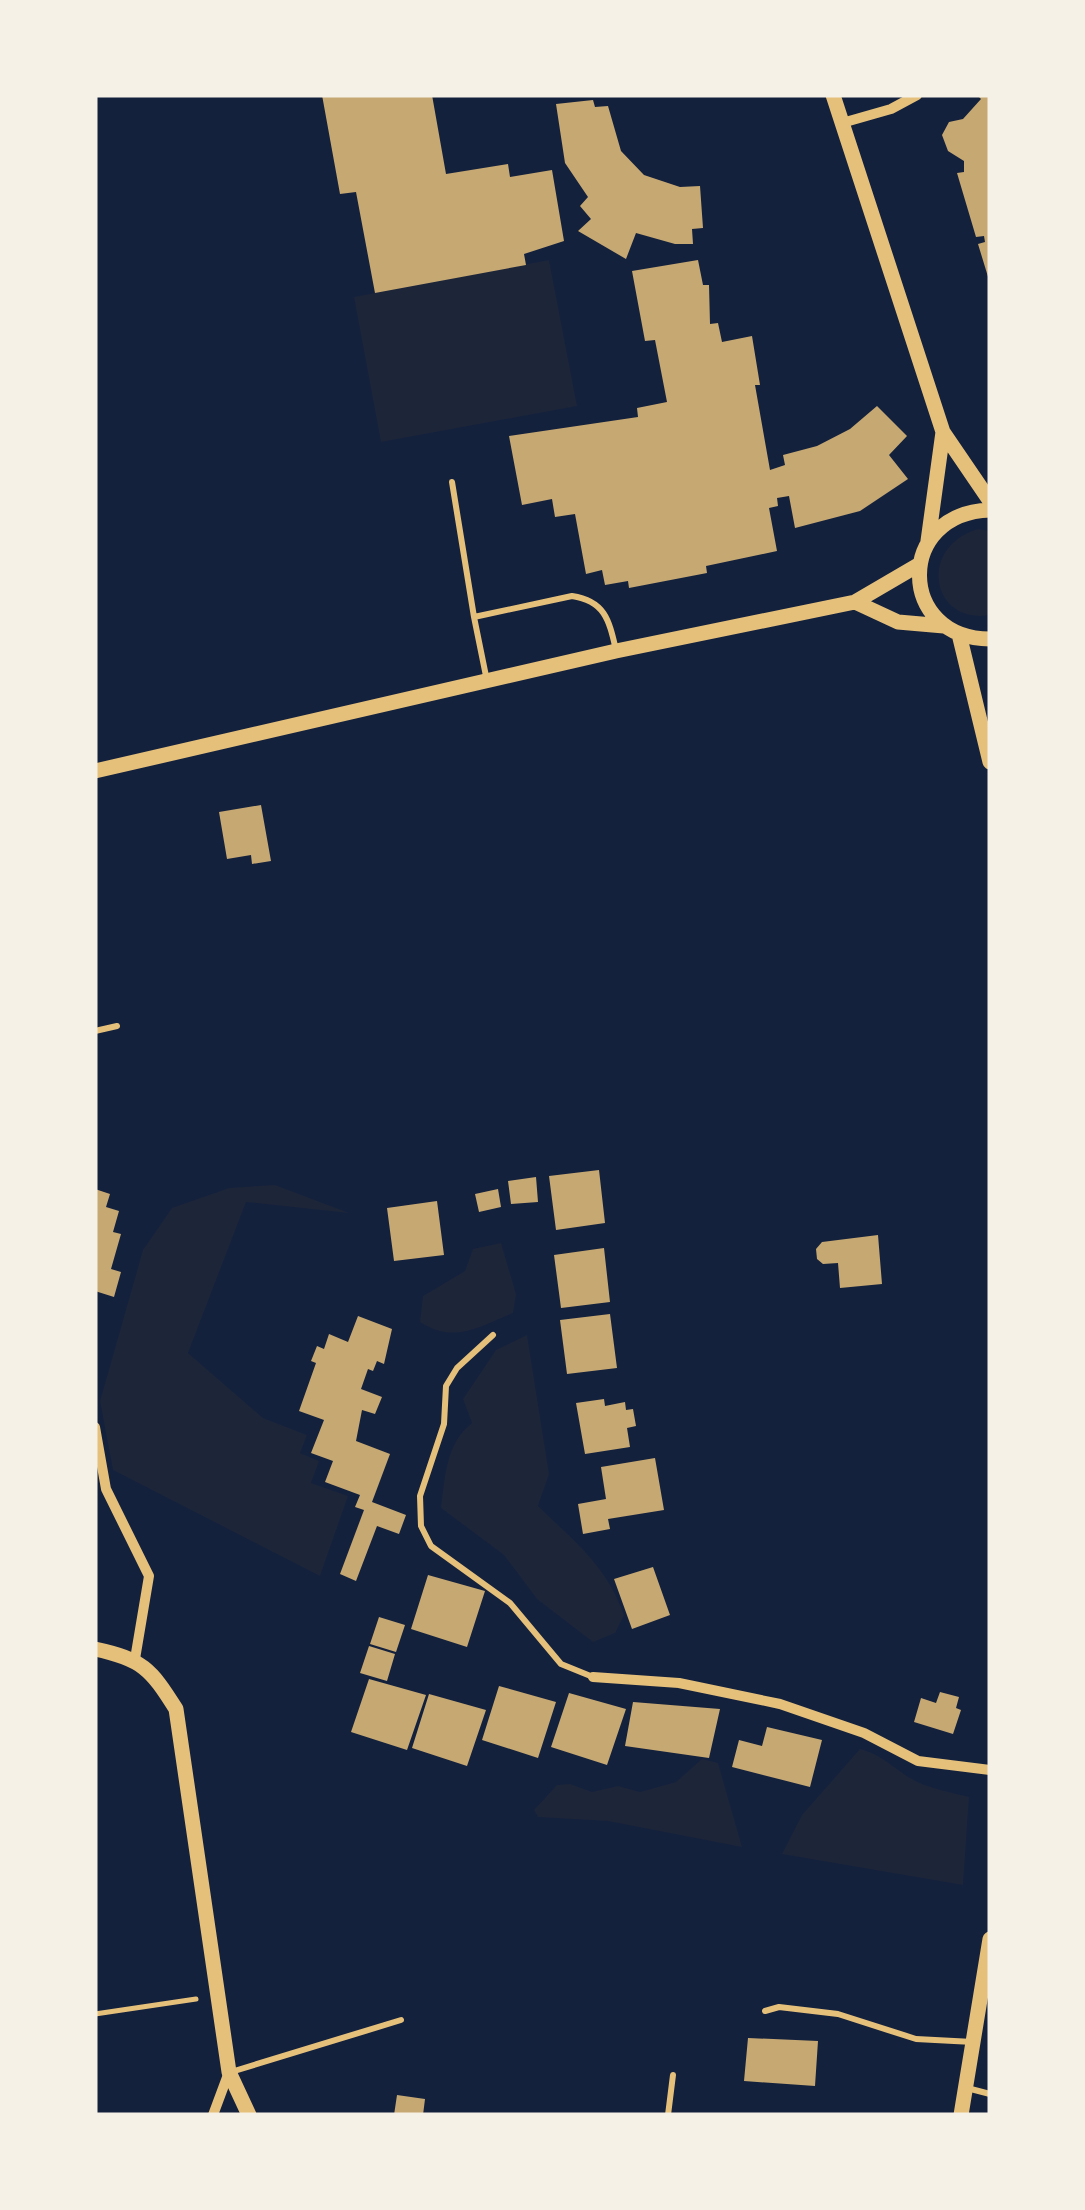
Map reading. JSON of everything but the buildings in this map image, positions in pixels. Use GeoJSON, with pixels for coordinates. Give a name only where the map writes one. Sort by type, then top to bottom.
{"type":"FeatureCollection","features":[{"type":"Feature","properties":{"kind":"street"},"geometry":{"type":"LineString","coordinates":[[833,95],[943,432],[990,501]]}},
{"type":"Feature","properties":{"kind":"street"},"geometry":{"type":"LineString","coordinates":[[842,123],[891,110],[917,95]]}},
{"type":"Feature","properties":{"kind":"street"},"geometry":{"type":"LineString","coordinates":[[943,432],[928,541],[920,564],[920,590],[931,613],[952,630],[990,762]]}},
{"type":"Feature","properties":{"kind":"street"},"geometry":{"type":"LineString","coordinates":[[928,541],[946,522],[970,511],[990,510]]}},
{"type":"Feature","properties":{"kind":"street"},"geometry":{"type":"LineString","coordinates":[[95,771],[616,651],[855,602],[920,564]]}},
{"type":"Feature","properties":{"kind":"street"},"geometry":{"type":"LineString","coordinates":[[855,602],[898,622],[990,639]]}},
{"type":"Feature","properties":{"kind":"street"},"geometry":{"type":"LineString","coordinates":[[95,1427],[106,1489],[149,1576],[135,1658]]}},
{"type":"Feature","properties":{"kind":"street"},"geometry":{"type":"LineString","coordinates":[[95,1650],[135,1658],[155,1676],[176,1709],[230,2072],[249,2115]]}},
{"type":"Feature","properties":{"kind":"street"},"geometry":{"type":"LineString","coordinates":[[593,1677],[679,1684],[780,1704],[864,1732],[918,1761],[990,1770]]}},
{"type":"Feature","properties":{"kind":"street"},"geometry":{"type":"LineString","coordinates":[[961,2115],[990,1939]]}},
{"type":"Feature","properties":{"kind":"street"},"geometry":{"type":"LineString","coordinates":[[213,2115],[230,2072]]}},
{"type":"Feature","properties":{"kind":"lane"},"geometry":{"type":"LineString","coordinates":[[452,482],[487,682]]}},
{"type":"Feature","properties":{"kind":"lane"},"geometry":{"type":"LineString","coordinates":[[474,618],[572,596],[588,599],[600,606],[609,621],[616,651]]}},
{"type":"Feature","properties":{"kind":"lane"},"geometry":{"type":"LineString","coordinates":[[95,1032],[116,1026]]}},
{"type":"Feature","properties":{"kind":"lane"},"geometry":{"type":"LineString","coordinates":[[493,1335],[457,1368],[446,1386],[444,1424],[420,1496],[421,1526],[432,1546],[510,1603],[538,1642],[560,1664],[593,1677]]}},
{"type":"Feature","properties":{"kind":"lane"},"geometry":{"type":"LineString","coordinates":[[765,2010],[780,2007],[838,2014],[916,2039],[975,2042]]}},
{"type":"Feature","properties":{"kind":"lane"},"geometry":{"type":"LineString","coordinates":[[230,2072],[401,2020]]}},
{"type":"Feature","properties":{"kind":"lane"},"geometry":{"type":"LineString","coordinates":[[668,2115],[672,2075]]}},
{"type":"Feature","properties":{"kind":"lane"},"geometry":{"type":"LineString","coordinates":[[966,2088],[990,2094]]}},
{"type":"Feature","properties":{"kind":"path"},"geometry":{"type":"LineString","coordinates":[[95,2014],[218,1996]]}},
{"type":"Feature","properties":{"kind":"shaded area"},"geometry":{"type":"Polygon","coordinates":[[[549,260],[577,406],[381,442],[354,297],[549,260]]]}},
{"type":"Feature","properties":{"kind":"shaded area"},"geometry":{"type":"Polygon","coordinates":[[[978,529],[990,531],[990,615],[970,615],[955,608],[944,597],[939,582],[939,567],[946,551],[959,538],[978,529]]]}},
{"type":"Feature","properties":{"kind":"shaded area"},"geometry":{"type":"Polygon","coordinates":[[[275,1185],[349,1213],[246,1202],[188,1353],[263,1418],[307,1435],[300,1453],[319,1461],[311,1483],[348,1496],[320,1576],[113,1470],[100,1401],[143,1250],[172,1208],[229,1188],[275,1185]]]}},
{"type":"Feature","properties":{"kind":"shaded area"},"geometry":{"type":"Polygon","coordinates":[[[501,1243],[516,1294],[513,1313],[455,1333],[432,1329],[420,1322],[423,1296],[465,1271],[473,1249],[501,1243]]]}},
{"type":"Feature","properties":{"kind":"shaded area"},"geometry":{"type":"Polygon","coordinates":[[[527,1335],[549,1474],[538,1506],[599,1568],[624,1615],[615,1633],[593,1642],[537,1599],[504,1555],[441,1508],[452,1450],[472,1423],[463,1399],[496,1350],[527,1335]]]}},
{"type":"Feature","properties":{"kind":"shaded area"},"geometry":{"type":"Polygon","coordinates":[[[860,1749],[922,1784],[969,1797],[963,1885],[782,1854],[802,1815],[860,1749]]]}},
{"type":"Feature","properties":{"kind":"shaded area"},"geometry":{"type":"Polygon","coordinates":[[[702,1759],[718,1763],[742,1847],[608,1821],[538,1817],[534,1810],[557,1785],[570,1784],[592,1792],[618,1786],[640,1792],[676,1782],[702,1759]]]}}]}
